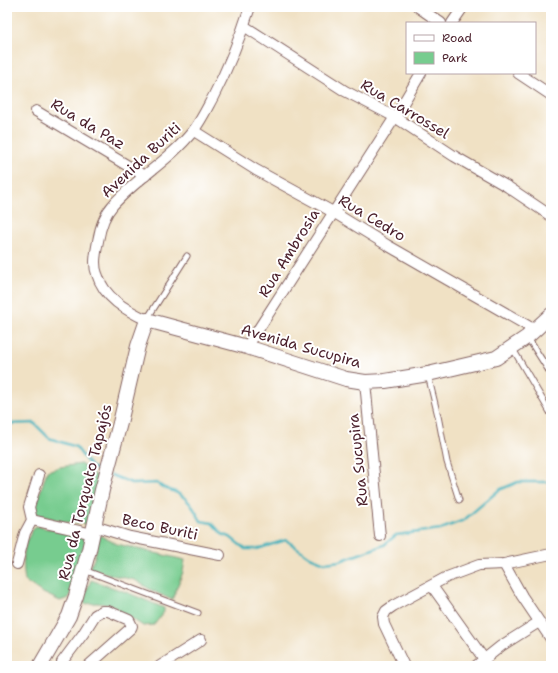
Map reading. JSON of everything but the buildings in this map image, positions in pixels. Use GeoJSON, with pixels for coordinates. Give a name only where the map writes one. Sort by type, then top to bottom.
{"type":"FeatureCollection","features":[{"type":"Feature","properties":{"kind":"street","name":"Avenida Buriti"},"geometry":{"type":"LineString","coordinates":[[147,320],[123,308],[112,299],[103,287],[97,275],[95,262],[102,225],[106,215],[116,201],[173,153],[194,131],[205,113],[226,71],[250,7]]}},
{"type":"Feature","properties":{"kind":"street"},"geometry":{"type":"LineString","coordinates":[[418,7],[440,22]]}},
{"type":"Feature","properties":{"kind":"street"},"geometry":{"type":"LineString","coordinates":[[453,22],[463,7]]}},
{"type":"Feature","properties":{"kind":"street","name":"Rua Carrossel"},"geometry":{"type":"LineString","coordinates":[[244,26],[346,91],[395,117],[454,156],[508,187],[551,216]]}},
{"type":"Feature","properties":{"kind":"street","name":"Rua Ambrosia"},"geometry":{"type":"LineString","coordinates":[[247,347],[395,117],[420,74]]}},
{"type":"Feature","properties":{"kind":"street"},"geometry":{"type":"LineString","coordinates":[[520,74],[551,94]]}},
{"type":"Feature","properties":{"kind":"street","name":"Rua da Paz"},"geometry":{"type":"LineString","coordinates":[[36,111],[146,176]]}},
{"type":"Feature","properties":{"kind":"street","name":"Rua Cedro"},"geometry":{"type":"LineString","coordinates":[[194,131],[256,170],[333,212],[531,334]]}},
{"type":"Feature","properties":{"kind":"street","name":"Avenida Sucupira"},"geometry":{"type":"LineString","coordinates":[[147,320],[247,347],[346,379],[365,382],[385,381],[428,374],[496,358],[531,334],[551,315]]}},
{"type":"Feature","properties":{"kind":"street","name":"Rua da Torquato Tapajós"},"geometry":{"type":"LineString","coordinates":[[40,666],[69,616],[76,596],[90,550],[104,484],[138,346],[147,320]]}},
{"type":"Feature","properties":{"kind":"street","name":"Rua Sucupira"},"geometry":{"type":"LineString","coordinates":[[365,382],[380,536]]}},
{"type":"Feature","properties":{"kind":"street"},"geometry":{"type":"LineString","coordinates":[[17,564],[25,533],[32,520],[29,506],[39,475]]}},
{"type":"Feature","properties":{"kind":"street","name":"Beco Buriti"},"geometry":{"type":"LineString","coordinates":[[32,520],[94,530],[220,555]]}},
{"type":"Feature","properties":{"kind":"street"},"geometry":{"type":"LineString","coordinates":[[404,666],[384,624],[383,617],[386,611],[447,577],[479,565],[504,564],[551,554]]}},
{"type":"Feature","properties":{"kind":"street"},"geometry":{"type":"LineString","coordinates":[[504,564],[515,585],[551,639]]}},
{"type":"Feature","properties":{"kind":"street"},"geometry":{"type":"LineString","coordinates":[[432,586],[482,664],[505,643],[539,622]]}},
{"type":"Feature","properties":{"kind":"street"},"geometry":{"type":"LineString","coordinates":[[51,648],[64,664],[95,615],[102,611],[108,611],[129,620],[132,626],[131,628],[88,666]]}},
{"type":"Feature","properties":{"kind":"street"},"geometry":{"type":"LineString","coordinates":[[160,666],[201,640]]}},
{"type":"Feature","properties":{"kind":"lane"},"geometry":{"type":"LineString","coordinates":[[147,320],[188,256]]}},
{"type":"Feature","properties":{"kind":"lane"},"geometry":{"type":"LineString","coordinates":[[531,334],[551,374]]}},
{"type":"Feature","properties":{"kind":"lane"},"geometry":{"type":"LineString","coordinates":[[512,348],[551,414]]}},
{"type":"Feature","properties":{"kind":"lane"},"geometry":{"type":"LineString","coordinates":[[428,374],[447,462],[459,500]]}},
{"type":"Feature","properties":{"kind":"lane"},"geometry":{"type":"LineString","coordinates":[[83,570],[198,613]]}},
{"type":"Feature","properties":{"kind":"green space"},"geometry":{"type":"Polygon","coordinates":[[[81,464],[91,473],[100,478],[89,526],[80,523],[65,522],[36,514],[35,508],[47,471],[60,467],[81,464]]]}},
{"type":"Feature","properties":{"kind":"green space"},"geometry":{"type":"Polygon","coordinates":[[[36,526],[87,538],[69,598],[60,601],[41,592],[25,581],[23,566],[24,552],[31,532],[36,526]]]}},
{"type":"Feature","properties":{"kind":"green space"},"geometry":{"type":"Polygon","coordinates":[[[99,535],[117,544],[185,560],[183,572],[172,600],[135,580],[111,575],[90,568],[95,556],[99,535]]]}},
{"type":"Feature","properties":{"kind":"green space"},"geometry":{"type":"Polygon","coordinates":[[[91,580],[126,592],[164,608],[164,612],[154,625],[143,626],[111,605],[97,603],[84,604],[86,592],[91,580]]]}},
{"type":"Feature","properties":{"kind":"waterway"},"geometry":{"type":"LineString","coordinates":[[7,424],[34,423],[49,438],[76,447],[91,467],[103,472]]}},
{"type":"Feature","properties":{"kind":"waterway"},"geometry":{"type":"LineString","coordinates":[[111,475],[134,484],[157,483],[163,488],[176,492],[183,496],[201,521],[212,523],[222,534],[230,537],[245,549],[257,549],[286,540],[310,557],[325,563],[340,561],[384,545],[396,535],[441,529],[464,520],[499,490],[518,482],[549,482],[551,480]]}}]}
